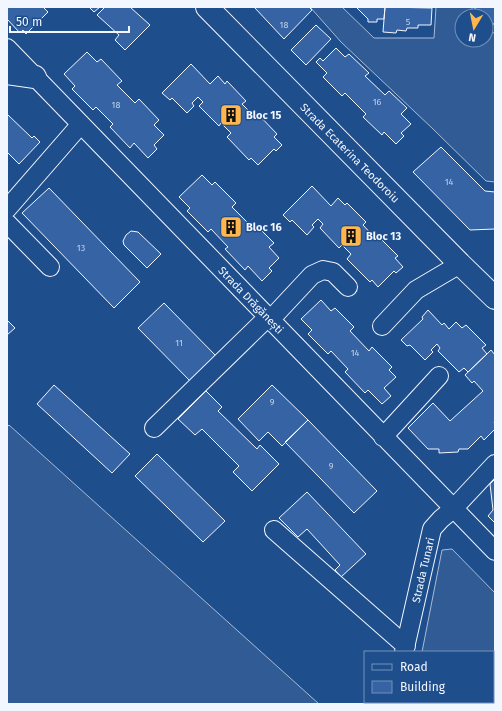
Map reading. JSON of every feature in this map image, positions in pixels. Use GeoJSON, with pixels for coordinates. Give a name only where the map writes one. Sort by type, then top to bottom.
{"type":"FeatureCollection","features":[{"type":"Feature","properties":{"kind":"main road","name":"Strada Ecaterina Teodoroiu"},"geometry":{"type":"LineString","coordinates":[[207,7],[460,264],[493,295]]}},
{"type":"Feature","properties":{"kind":"main road"},"geometry":{"type":"LineString","coordinates":[[7,73],[35,77]]}},
{"type":"Feature","properties":{"kind":"street","name":"Strada Drăgănești"},"geometry":{"type":"LineString","coordinates":[[7,48],[495,552]]}},
{"type":"Feature","properties":{"kind":"street"},"geometry":{"type":"LineString","coordinates":[[7,209],[81,124]]}},
{"type":"Feature","properties":{"kind":"street"},"geometry":{"type":"LineString","coordinates":[[7,224],[50,267]]}},
{"type":"Feature","properties":{"kind":"street"},"geometry":{"type":"LineString","coordinates":[[382,326],[416,290],[460,264]]}},
{"type":"Feature","properties":{"kind":"street"},"geometry":{"type":"LineString","coordinates":[[154,428],[269,319],[312,275],[322,270],[333,272],[348,287]]}},
{"type":"Feature","properties":{"kind":"street"},"geometry":{"type":"LineString","coordinates":[[383,437],[439,376]]}},
{"type":"Feature","properties":{"kind":"street","name":"Strada Tunari"},"geometry":{"type":"LineString","coordinates":[[405,649],[432,529],[495,464]]}},
{"type":"Feature","properties":{"kind":"street"},"geometry":{"type":"LineString","coordinates":[[274,530],[405,649]]}},
{"type":"Feature","properties":{"kind":"shaded area"},"geometry":{"type":"Polygon","coordinates":[[[310,7],[342,7],[374,38],[434,38],[436,7],[472,7],[454,8],[454,48],[494,48],[495,33],[495,182],[486,181],[341,42],[310,7]]]}},
{"type":"Feature","properties":{"kind":"shaded area"},"geometry":{"type":"Polygon","coordinates":[[[9,425],[319,704],[7,704],[7,427],[9,425]]]}},
{"type":"Feature","properties":{"kind":"shaded area"},"geometry":{"type":"Polygon","coordinates":[[[452,549],[495,593],[495,660],[494,651],[422,651],[442,550],[452,549]]]}},
{"type":"Feature","properties":{"kind":"shaded area"},"geometry":{"type":"Polygon","coordinates":[[[412,703],[462,703],[462,704],[412,703]]]}},
{"type":"Feature","properties":{"kind":"building"},"geometry":{"type":"Polygon","coordinates":[[[7,7],[43,7],[48,12],[26,34],[23,30],[20,33],[7,19],[7,7]]]}},
{"type":"Feature","properties":{"kind":"building"},"geometry":{"type":"Polygon","coordinates":[[[89,7],[100,7],[94,12],[89,7]]]}},
{"type":"Feature","properties":{"kind":"building"},"geometry":{"type":"Polygon","coordinates":[[[105,7],[130,7],[150,25],[125,50],[115,40],[119,35],[97,15],[105,7]]]}},
{"type":"Feature","properties":{"kind":"building"},"geometry":{"type":"Polygon","coordinates":[[[254,7],[309,7],[312,10],[284,39],[254,7]]]}},
{"type":"Feature","properties":{"kind":"building"},"geometry":{"type":"Polygon","coordinates":[[[356,7],[385,7],[384,19],[377,19],[377,22],[368,22],[368,19],[356,7]]]}},
{"type":"Feature","properties":{"kind":"building"},"geometry":{"type":"Polygon","coordinates":[[[385,7],[432,8],[431,25],[418,25],[418,28],[407,28],[406,31],[397,30],[396,33],[383,32],[385,7]]]}},
{"type":"Feature","properties":{"kind":"building"},"geometry":{"type":"Polygon","coordinates":[[[495,7],[495,24],[494,8],[475,8],[495,7]]]}},
{"type":"Feature","properties":{"kind":"building"},"geometry":{"type":"Polygon","coordinates":[[[316,25],[331,39],[306,65],[291,50],[316,25]]]}},
{"type":"Feature","properties":{"kind":"building"},"geometry":{"type":"Polygon","coordinates":[[[336,48],[345,57],[349,54],[369,73],[365,76],[385,95],[389,91],[407,108],[401,114],[411,124],[401,133],[404,136],[396,144],[384,132],[382,135],[363,117],[366,114],[345,93],[342,96],[323,77],[327,73],[316,62],[320,58],[323,61],[336,48]]]}},
{"type":"Feature","properties":{"kind":"building"},"geometry":{"type":"Polygon","coordinates":[[[87,52],[97,62],[101,59],[122,81],[117,85],[135,103],[139,99],[159,120],[154,125],[164,135],[154,145],[157,149],[148,158],[134,143],[130,148],[110,127],[113,124],[96,107],[93,110],[72,89],[75,86],[64,74],[87,52]]]}},
{"type":"Feature","properties":{"kind":"building","name":"Bloc 15"},"geometry":{"type":"Polygon","coordinates":[[[191,64],[210,84],[218,76],[225,84],[227,81],[246,101],[242,104],[254,116],[257,113],[277,134],[274,137],[282,145],[276,151],[274,149],[258,165],[251,158],[249,160],[227,137],[231,133],[221,123],[219,126],[199,106],[203,102],[198,97],[192,103],[194,106],[187,113],[172,98],[170,100],[162,93],[191,64]]]}},
{"type":"Feature","properties":{"kind":"building"},"geometry":{"type":"Polygon","coordinates":[[[7,114],[32,138],[34,136],[40,142],[19,164],[7,152],[7,114]]]}},
{"type":"Feature","properties":{"kind":"building"},"geometry":{"type":"Polygon","coordinates":[[[441,147],[485,191],[495,192],[495,229],[470,230],[413,172],[441,147]]]}},
{"type":"Feature","properties":{"kind":"building","name":"Bloc 16"},"geometry":{"type":"Polygon","coordinates":[[[202,175],[212,185],[215,182],[236,203],[232,207],[250,225],[253,222],[274,243],[269,247],[279,258],[269,268],[272,271],[262,281],[248,266],[245,270],[225,249],[228,247],[211,229],[208,232],[187,211],[190,208],[179,197],[202,175]]]}},
{"type":"Feature","properties":{"kind":"building","name":"Bloc 13"},"geometry":{"type":"Polygon","coordinates":[[[312,186],[331,206],[338,198],[345,205],[347,203],[366,222],[363,225],[375,238],[377,235],[398,256],[395,258],[403,267],[396,273],[394,271],[378,287],[372,280],[370,282],[347,259],[351,254],[342,245],[339,248],[320,228],[323,224],[318,219],[312,225],[314,227],[307,235],[292,220],[290,222],[283,215],[312,186]]]}},
{"type":"Feature","properties":{"kind":"building"},"geometry":{"type":"Polygon","coordinates":[[[49,188],[140,282],[114,308],[22,213],[49,188]]]}},
{"type":"Feature","properties":{"kind":"building"},"geometry":{"type":"Polygon","coordinates":[[[131,231],[138,232],[161,254],[147,268],[124,245],[123,241],[126,235],[131,231]]]}},
{"type":"Feature","properties":{"kind":"building"},"geometry":{"type":"Polygon","coordinates":[[[321,300],[331,311],[335,308],[354,327],[350,331],[369,351],[372,347],[392,367],[389,370],[396,377],[384,388],[391,396],[382,404],[368,390],[365,393],[345,372],[348,369],[331,351],[328,354],[308,334],[312,330],[301,319],[321,300]]]}},
{"type":"Feature","properties":{"kind":"building"},"geometry":{"type":"Polygon","coordinates":[[[164,303],[219,359],[193,384],[138,328],[164,303]]]}},
{"type":"Feature","properties":{"kind":"building"},"geometry":{"type":"Polygon","coordinates":[[[428,310],[442,325],[444,323],[449,329],[456,322],[462,328],[466,325],[486,345],[482,348],[487,354],[468,372],[464,368],[459,372],[438,351],[440,348],[437,344],[431,350],[433,352],[425,360],[410,345],[407,346],[401,340],[423,319],[422,317],[428,310]]]}},
{"type":"Feature","properties":{"kind":"building"},"geometry":{"type":"Polygon","coordinates":[[[7,320],[15,328],[7,335],[7,320]]]}},
{"type":"Feature","properties":{"kind":"building"},"geometry":{"type":"Polygon","coordinates":[[[491,350],[495,355],[495,429],[484,440],[481,436],[468,449],[459,449],[458,452],[439,453],[439,449],[428,449],[408,428],[433,403],[450,421],[483,391],[474,381],[472,383],[465,375],[491,350]]]}},
{"type":"Feature","properties":{"kind":"building"},"geometry":{"type":"Polygon","coordinates":[[[54,385],[130,454],[112,473],[37,404],[54,385]]]}},
{"type":"Feature","properties":{"kind":"building"},"geometry":{"type":"Polygon","coordinates":[[[272,385],[308,420],[282,446],[268,432],[259,441],[238,419],[272,385]]]}},
{"type":"Feature","properties":{"kind":"building"},"geometry":{"type":"Polygon","coordinates":[[[206,391],[222,407],[218,411],[257,449],[260,445],[279,464],[252,491],[233,472],[239,466],[202,429],[195,435],[178,419],[206,391]]]}},
{"type":"Feature","properties":{"kind":"building"},"geometry":{"type":"Polygon","coordinates":[[[308,420],[377,491],[354,513],[285,442],[308,420]]]}},
{"type":"Feature","properties":{"kind":"building"},"geometry":{"type":"Polygon","coordinates":[[[157,454],[225,521],[203,542],[135,476],[157,454]]]}},
{"type":"Feature","properties":{"kind":"building"},"geometry":{"type":"Polygon","coordinates":[[[495,479],[495,523],[488,516],[493,510],[490,484],[495,479]]]}},
{"type":"Feature","properties":{"kind":"building"},"geometry":{"type":"Polygon","coordinates":[[[307,492],[366,554],[341,577],[335,570],[340,565],[307,529],[298,537],[279,518],[307,492]]]}},
{"type":"Feature","properties":{"kind":"building"},"geometry":{"type":"Polygon","coordinates":[[[495,664],[495,704],[465,704],[494,703],[495,664]]]}},
{"type":"Feature","properties":{"kind":"place","name":"Bloc 15"},"geometry":{"type":"Point","coordinates":[231,115]}},
{"type":"Feature","properties":{"kind":"place","name":"Bloc 16"},"geometry":{"type":"Point","coordinates":[231,227]}},
{"type":"Feature","properties":{"kind":"place","name":"Bloc 13"},"geometry":{"type":"Point","coordinates":[351,236]}}]}
